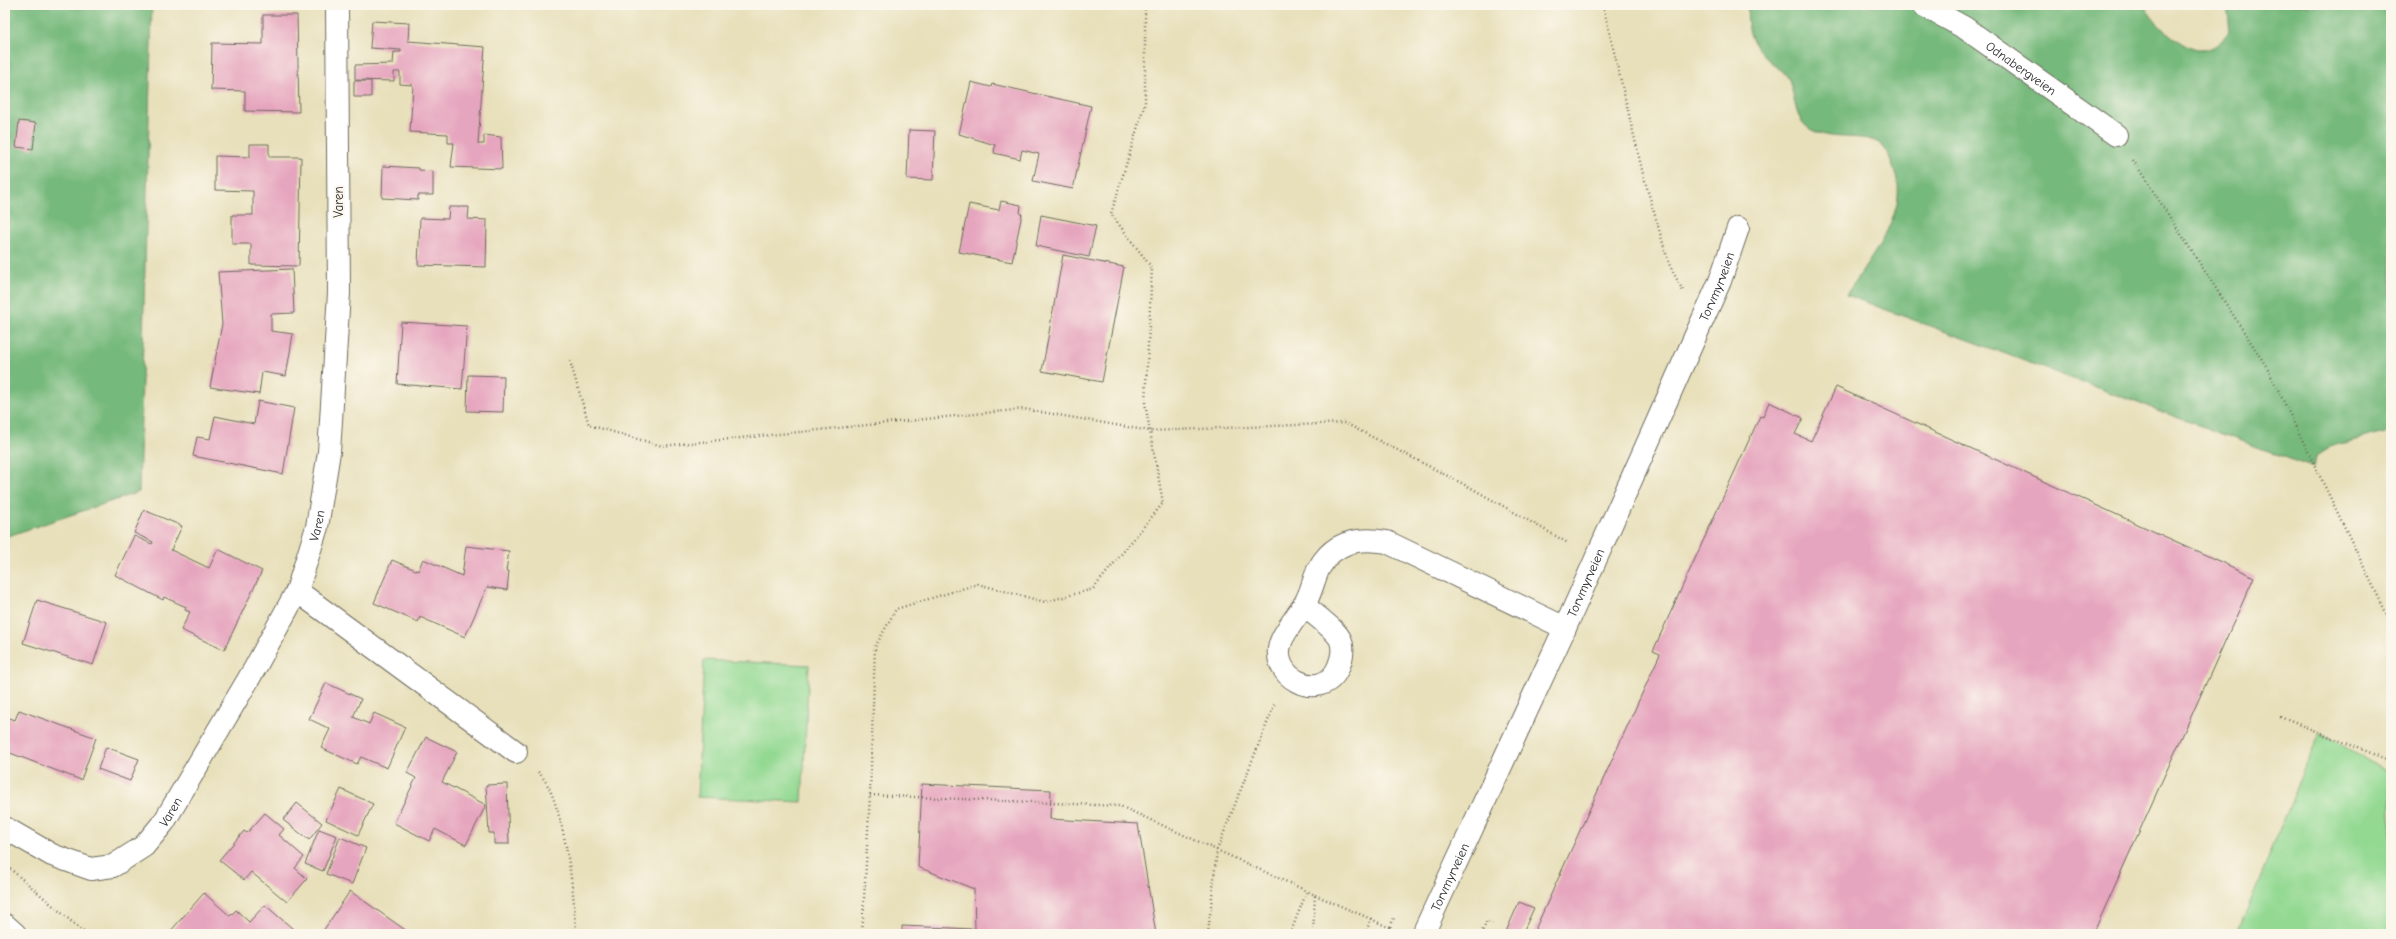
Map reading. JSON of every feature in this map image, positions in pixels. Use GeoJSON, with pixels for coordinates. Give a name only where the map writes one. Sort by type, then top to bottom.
{"type":"FeatureCollection","features":[{"type":"Feature","properties":{"kind":"street","name":"Varen"},"geometry":{"type":"LineString","coordinates":[[5,828],[52,855],[91,869],[113,866],[144,846],[164,822],[255,668],[297,591],[317,527],[329,452],[339,293],[337,5]]}},
{"type":"Feature","properties":{"kind":"street","name":"Odnabergveien"},"geometry":{"type":"LineString","coordinates":[[1923,5],[1965,28],[2116,135]]}},
{"type":"Feature","properties":{"kind":"street","name":"Torvmyrveien"},"geometry":{"type":"LineString","coordinates":[[1423,934],[1565,628],[1708,308],[1720,281],[1738,228]]}},
{"type":"Feature","properties":{"kind":"street"},"geometry":{"type":"LineString","coordinates":[[1304,605],[1328,626],[1341,640],[1343,659],[1335,675],[1320,685],[1301,685],[1286,675],[1279,658],[1282,640],[1312,592],[1319,568],[1333,552],[1349,542],[1366,538],[1387,542],[1565,628]]}},
{"type":"Feature","properties":{"kind":"street"},"geometry":{"type":"LineString","coordinates":[[297,591],[516,752]]}},
{"type":"Feature","properties":{"kind":"street"},"geometry":{"type":"LineString","coordinates":[[5,925],[15,934]]}},
{"type":"Feature","properties":{"kind":"path"},"geometry":{"type":"LineString","coordinates":[[862,934],[870,795],[875,647],[896,609],[978,584],[1045,602],[1093,589],[1163,503],[1145,403],[1152,268],[1112,214],[1145,103],[1145,5]]}},
{"type":"Feature","properties":{"kind":"path"},"geometry":{"type":"LineString","coordinates":[[1603,5],[1643,174],[1669,264],[1681,289],[1690,299],[1708,308]]}},
{"type":"Feature","properties":{"kind":"path"},"geometry":{"type":"LineString","coordinates":[[2116,135],[2268,369],[2391,623]]}},
{"type":"Feature","properties":{"kind":"path"},"geometry":{"type":"LineString","coordinates":[[570,361],[589,425],[662,446],[1024,409],[1150,432],[1345,423],[1473,489],[1568,543]]}},
{"type":"Feature","properties":{"kind":"path"},"geometry":{"type":"LineString","coordinates":[[1208,934],[1217,850],[1286,675]]}},
{"type":"Feature","properties":{"kind":"path"},"geometry":{"type":"LineString","coordinates":[[2280,717],[2391,761]]}},
{"type":"Feature","properties":{"kind":"path"},"geometry":{"type":"LineString","coordinates":[[516,752],[542,775],[558,807],[575,907],[576,934]]}},
{"type":"Feature","properties":{"kind":"path"},"geometry":{"type":"LineString","coordinates":[[870,795],[1120,806],[1390,928]]}},
{"type":"Feature","properties":{"kind":"path"},"geometry":{"type":"LineString","coordinates":[[5,864],[86,934]]}},
{"type":"Feature","properties":{"kind":"path"},"geometry":{"type":"LineString","coordinates":[[1290,934],[1307,891]]}},
{"type":"Feature","properties":{"kind":"path"},"geometry":{"type":"LineString","coordinates":[[1313,934],[1315,894]]}},
{"type":"Feature","properties":{"kind":"path"},"geometry":{"type":"LineString","coordinates":[[1365,934],[1371,919]]}},
{"type":"Feature","properties":{"kind":"path"},"geometry":{"type":"LineString","coordinates":[[1481,934],[1487,921],[1492,924]]}},
{"type":"Feature","properties":{"kind":"green space"},"geometry":{"type":"Polygon","coordinates":[[[5,5],[152,5],[139,492],[5,537],[5,5]]]}},
{"type":"Feature","properties":{"kind":"green space"},"geometry":{"type":"Polygon","coordinates":[[[1748,5],[2145,5],[2154,19],[2176,40],[2192,48],[2204,50],[2213,47],[2230,31],[2227,5],[2391,5],[2391,430],[2330,447],[2316,456],[2314,468],[1846,295],[1881,243],[1894,213],[1898,199],[1898,185],[1892,164],[1884,148],[1875,141],[1829,136],[1813,131],[1805,125],[1798,114],[1789,79],[1762,53],[1752,38],[1747,18],[1748,5]]]}},
{"type":"Feature","properties":{"kind":"green space"},"geometry":{"type":"Polygon","coordinates":[[[704,660],[809,665],[802,802],[697,797],[704,660]]]}},
{"type":"Feature","properties":{"kind":"green space"},"geometry":{"type":"Polygon","coordinates":[[[2320,732],[2391,773],[2391,934],[2237,934],[2320,732]]]}},
{"type":"Feature","properties":{"kind":"building"},"geometry":{"type":"Polygon","coordinates":[[[263,15],[297,15],[299,112],[245,111],[245,91],[211,90],[212,43],[263,44],[263,15]]]}},
{"type":"Feature","properties":{"kind":"building"},"geometry":{"type":"Polygon","coordinates":[[[372,21],[409,23],[408,41],[485,47],[478,144],[484,144],[484,135],[501,137],[502,169],[451,167],[454,143],[448,143],[448,134],[410,132],[413,85],[400,84],[400,72],[394,72],[394,81],[355,80],[355,65],[393,64],[394,52],[401,52],[401,50],[370,48],[372,21]]]}},
{"type":"Feature","properties":{"kind":"building"},"geometry":{"type":"Polygon","coordinates":[[[354,81],[371,81],[371,97],[354,97],[354,81]]]}},
{"type":"Feature","properties":{"kind":"building"},"geometry":{"type":"Polygon","coordinates":[[[971,82],[991,87],[992,84],[1091,106],[1073,189],[1033,181],[1039,154],[1022,150],[1020,159],[994,153],[995,145],[959,134],[971,82]]]}},
{"type":"Feature","properties":{"kind":"building"},"geometry":{"type":"Polygon","coordinates":[[[19,121],[36,123],[33,149],[16,147],[19,121]]]}},
{"type":"Feature","properties":{"kind":"building"},"geometry":{"type":"Polygon","coordinates":[[[909,130],[935,131],[933,180],[907,179],[909,130]]]}},
{"type":"Feature","properties":{"kind":"building"},"geometry":{"type":"Polygon","coordinates":[[[250,144],[269,144],[269,157],[301,157],[299,266],[251,265],[251,244],[232,244],[232,215],[253,215],[253,191],[215,190],[215,156],[250,157],[250,144]]]}},
{"type":"Feature","properties":{"kind":"building"},"geometry":{"type":"Polygon","coordinates":[[[383,166],[419,168],[419,170],[433,171],[433,195],[418,195],[418,200],[382,198],[383,166]]]}},
{"type":"Feature","properties":{"kind":"building"},"geometry":{"type":"Polygon","coordinates":[[[1001,201],[1021,205],[1020,214],[1022,214],[1012,262],[959,252],[969,204],[999,210],[1001,201]]]}},
{"type":"Feature","properties":{"kind":"building"},"geometry":{"type":"Polygon","coordinates":[[[449,207],[469,207],[468,219],[487,220],[486,267],[418,265],[420,218],[448,219],[449,207]]]}},
{"type":"Feature","properties":{"kind":"building"},"geometry":{"type":"Polygon","coordinates":[[[1041,215],[1096,226],[1089,257],[1036,246],[1041,215]]]}},
{"type":"Feature","properties":{"kind":"building"},"geometry":{"type":"Polygon","coordinates":[[[1063,255],[1124,267],[1102,382],[1042,371],[1063,255]]]}},
{"type":"Feature","properties":{"kind":"building"},"geometry":{"type":"Polygon","coordinates":[[[292,269],[294,313],[271,314],[271,331],[293,334],[286,376],[262,372],[259,394],[210,387],[222,324],[218,272],[292,269]]]}},
{"type":"Feature","properties":{"kind":"building"},"geometry":{"type":"Polygon","coordinates":[[[401,322],[467,326],[462,389],[397,384],[401,322]]]}},
{"type":"Feature","properties":{"kind":"building"},"geometry":{"type":"Polygon","coordinates":[[[468,375],[504,376],[503,412],[467,411],[468,375]]]}},
{"type":"Feature","properties":{"kind":"building"},"geometry":{"type":"Polygon","coordinates":[[[1836,387],[2254,577],[2093,934],[1533,934],[1660,654],[1653,651],[1760,416],[1763,417],[1769,402],[1803,418],[1795,434],[1811,441],[1836,387]]]}},
{"type":"Feature","properties":{"kind":"building"},"geometry":{"type":"Polygon","coordinates":[[[258,401],[294,408],[283,474],[193,456],[197,437],[210,439],[215,416],[254,424],[258,401]]]}},
{"type":"Feature","properties":{"kind":"building"},"geometry":{"type":"Polygon","coordinates":[[[144,510],[182,526],[171,550],[209,568],[218,549],[262,571],[224,650],[181,630],[190,612],[185,610],[186,607],[164,597],[163,600],[115,575],[134,536],[152,544],[153,542],[134,533],[144,510]]]}},
{"type":"Feature","properties":{"kind":"building"},"geometry":{"type":"Polygon","coordinates":[[[466,546],[509,551],[506,571],[509,571],[507,590],[487,587],[465,637],[420,617],[418,622],[374,603],[392,560],[418,571],[423,559],[462,576],[466,546]]]}},
{"type":"Feature","properties":{"kind":"building"},"geometry":{"type":"Polygon","coordinates":[[[37,600],[107,622],[93,665],[23,643],[37,600]]]}},
{"type":"Feature","properties":{"kind":"building"},"geometry":{"type":"Polygon","coordinates":[[[326,683],[361,699],[353,717],[369,724],[374,713],[405,727],[387,768],[361,757],[357,764],[321,748],[330,729],[309,719],[326,683]]]}},
{"type":"Feature","properties":{"kind":"building"},"geometry":{"type":"Polygon","coordinates":[[[19,710],[96,738],[81,780],[5,751],[5,716],[15,720],[19,710]]]}},
{"type":"Feature","properties":{"kind":"building"},"geometry":{"type":"Polygon","coordinates":[[[426,737],[457,752],[442,782],[486,805],[466,845],[435,829],[429,841],[394,823],[416,778],[407,773],[426,737]]]}},
{"type":"Feature","properties":{"kind":"building"},"geometry":{"type":"Polygon","coordinates":[[[106,747],[139,759],[130,781],[98,769],[106,747]]]}},
{"type":"Feature","properties":{"kind":"building"},"geometry":{"type":"Polygon","coordinates":[[[507,784],[509,844],[494,844],[494,833],[489,833],[486,785],[507,784]]]}},
{"type":"Feature","properties":{"kind":"building"},"geometry":{"type":"Polygon","coordinates":[[[922,784],[1051,790],[1050,819],[1138,824],[1156,934],[902,934],[902,926],[975,929],[974,889],[918,867],[922,784]]]}},
{"type":"Feature","properties":{"kind":"building"},"geometry":{"type":"Polygon","coordinates":[[[341,789],[373,804],[358,835],[326,820],[341,789]]]}},
{"type":"Feature","properties":{"kind":"building"},"geometry":{"type":"Polygon","coordinates":[[[297,803],[322,823],[309,840],[283,820],[297,803]]]}},
{"type":"Feature","properties":{"kind":"building"},"geometry":{"type":"Polygon","coordinates":[[[265,813],[284,829],[279,835],[304,857],[295,868],[307,879],[287,902],[251,872],[244,880],[219,860],[244,831],[247,833],[265,813]]]}},
{"type":"Feature","properties":{"kind":"building"},"geometry":{"type":"Polygon","coordinates":[[[319,829],[337,836],[323,871],[305,864],[319,829]]]}},
{"type":"Feature","properties":{"kind":"building"},"geometry":{"type":"Polygon","coordinates":[[[340,837],[366,848],[352,884],[326,874],[340,837]]]}},
{"type":"Feature","properties":{"kind":"building"},"geometry":{"type":"Polygon","coordinates":[[[350,891],[411,934],[321,934],[350,891]]]}},
{"type":"Feature","properties":{"kind":"building"},"geometry":{"type":"Polygon","coordinates":[[[204,893],[230,916],[236,910],[249,922],[265,905],[299,934],[168,934],[204,893]]]}},
{"type":"Feature","properties":{"kind":"building"},"geometry":{"type":"Polygon","coordinates":[[[1519,902],[1534,908],[1522,934],[1505,934],[1519,902]]]}}]}
